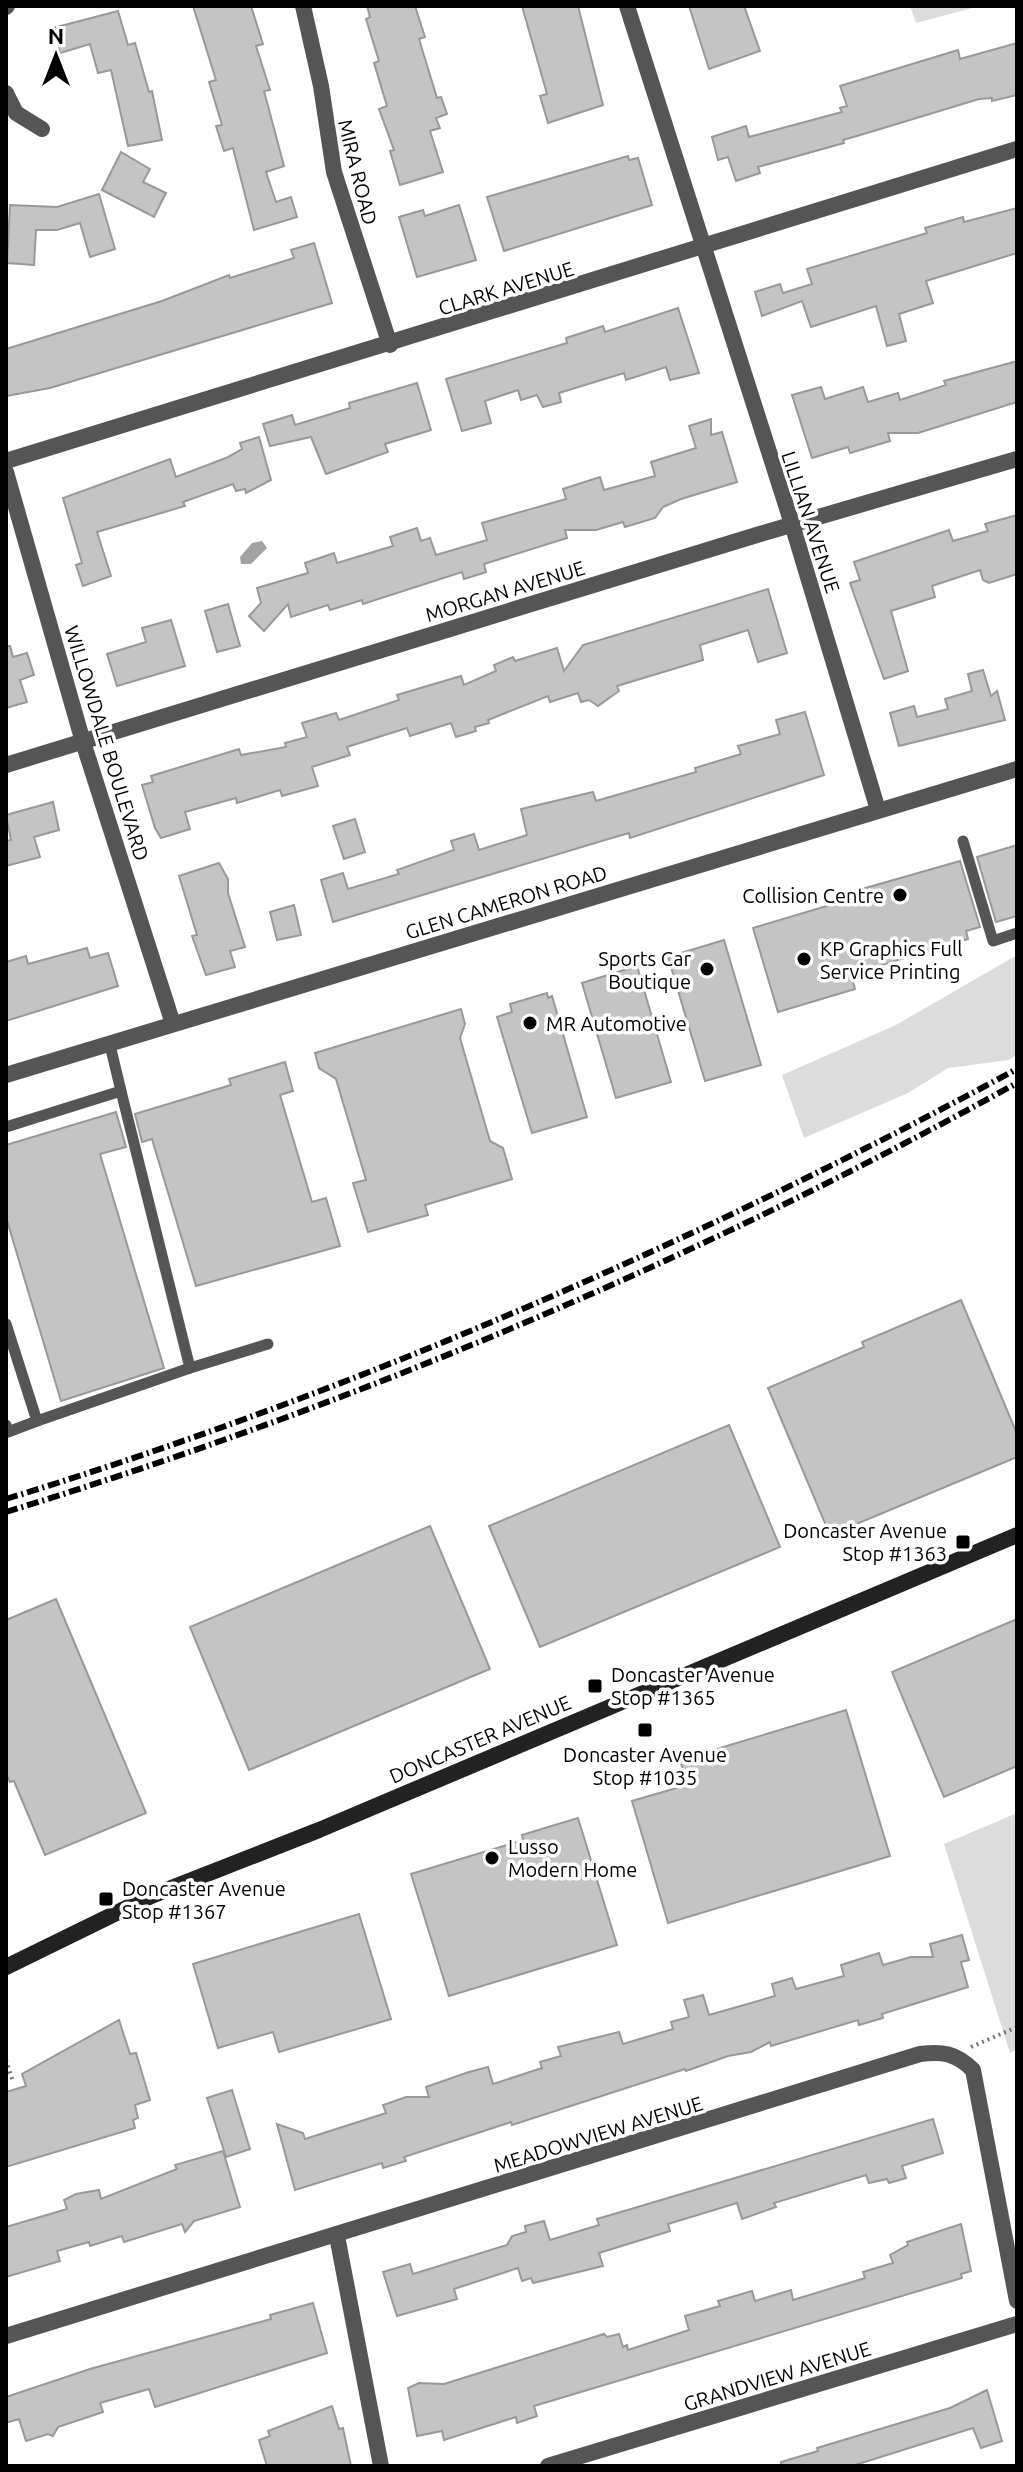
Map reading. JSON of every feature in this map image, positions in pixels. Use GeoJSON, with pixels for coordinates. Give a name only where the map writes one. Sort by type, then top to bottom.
{"type":"FeatureCollection","features":[{"type":"Feature","properties":{"kind":"street","name":"MIRA ROAD"},"geometry":{"type":"LineString","coordinates":[[303,6],[321,86],[334,172],[390,345]]}},
{"type":"Feature","properties":{"kind":"street","name":"LILLIAN AVENUE"},"geometry":{"type":"LineString","coordinates":[[627,6],[706,247],[878,810]]}},
{"type":"Feature","properties":{"kind":"street"},"geometry":{"type":"LineString","coordinates":[[6,93],[16,113],[42,129]]}},
{"type":"Feature","properties":{"kind":"street","name":"CLARK AVENUE"},"geometry":{"type":"LineString","coordinates":[[6,461],[1017,149]]}},
{"type":"Feature","properties":{"kind":"street","name":"MORGAN AVENUE"},"geometry":{"type":"LineString","coordinates":[[6,765],[792,524],[1017,459]]}},
{"type":"Feature","properties":{"kind":"street","name":"WILLOWDALE BOULEVARD"},"geometry":{"type":"LineString","coordinates":[[6,472],[83,742],[173,1024]]}},
{"type":"Feature","properties":{"kind":"street","name":"GLEN CAMERON ROAD"},"geometry":{"type":"LineString","coordinates":[[6,1075],[1017,769]]}},
{"type":"Feature","properties":{"kind":"street","name":"DONCASTER AVENUE"},"geometry":{"type":"LineString","coordinates":[[6,1967],[151,1896],[319,1830],[1017,1535]]}},
{"type":"Feature","properties":{"kind":"street","name":"MEADOWVIEW AVENUE"},"geometry":{"type":"LineString","coordinates":[[6,2336],[920,2054],[940,2051],[952,2055]]}},
{"type":"Feature","properties":{"kind":"street"},"geometry":{"type":"LineString","coordinates":[[952,2055],[973,2070],[1017,2301]]}},
{"type":"Feature","properties":{"kind":"street"},"geometry":{"type":"LineString","coordinates":[[337,2236],[381,2466]]}},
{"type":"Feature","properties":{"kind":"street","name":"GRANDVIEW AVENUE"},"geometry":{"type":"LineString","coordinates":[[548,2466],[1017,2324]]}},
{"type":"Feature","properties":{"kind":"lane"},"geometry":{"type":"LineString","coordinates":[[963,841],[993,941],[1017,933]]}},
{"type":"Feature","properties":{"kind":"lane"},"geometry":{"type":"LineString","coordinates":[[110,1045],[190,1368]]}},
{"type":"Feature","properties":{"kind":"lane"},"geometry":{"type":"LineString","coordinates":[[6,1127],[121,1091]]}},
{"type":"Feature","properties":{"kind":"lane"},"geometry":{"type":"LineString","coordinates":[[6,1324],[37,1421]]}},
{"type":"Feature","properties":{"kind":"lane"},"geometry":{"type":"LineString","coordinates":[[7,1431],[268,1344]]}},
{"type":"Feature","properties":{"kind":"path"},"geometry":{"type":"LineString","coordinates":[[952,2055],[1017,2027]]}},
{"type":"Feature","properties":{"kind":"path"},"geometry":{"type":"LineString","coordinates":[[6,2060],[13,2082]]}},
{"type":"Feature","properties":{"kind":"shaded area"},"geometry":{"type":"Polygon","coordinates":[[[910,6],[980,6],[916,23],[910,6]]]}},
{"type":"Feature","properties":{"kind":"shaded area"},"geometry":{"type":"Polygon","coordinates":[[[262,541],[267,548],[251,564],[241,564],[240,557],[252,543],[262,541]]]}},
{"type":"Feature","properties":{"kind":"shaded area"},"geometry":{"type":"Polygon","coordinates":[[[1017,955],[1017,1055],[1009,1060],[948,1068],[908,1093],[804,1138],[782,1075],[896,1025],[1017,955]]]}},
{"type":"Feature","properties":{"kind":"shaded area"},"geometry":{"type":"Polygon","coordinates":[[[1017,1813],[1017,2050],[1010,2053],[944,1844],[1017,1813]]]}},
{"type":"Feature","properties":{"kind":"building"},"geometry":{"type":"Polygon","coordinates":[[[193,6],[251,6],[263,44],[256,46],[270,90],[264,91],[284,166],[266,172],[276,202],[291,197],[297,217],[254,230],[233,148],[224,151],[216,126],[222,125],[209,82],[216,80],[193,6]]]}},
{"type":"Feature","properties":{"kind":"building"},"geometry":{"type":"Polygon","coordinates":[[[367,6],[415,6],[425,37],[419,39],[437,98],[441,97],[447,114],[436,118],[440,128],[430,131],[443,172],[400,185],[390,151],[394,150],[379,109],[387,106],[374,63],[379,61],[366,19],[370,17],[367,6]]]}},
{"type":"Feature","properties":{"kind":"building"},"geometry":{"type":"Polygon","coordinates":[[[522,6],[578,6],[603,105],[548,123],[540,96],[547,94],[522,6]]]}},
{"type":"Feature","properties":{"kind":"building"},"geometry":{"type":"Polygon","coordinates":[[[689,6],[744,6],[760,51],[709,69],[689,6]]]}},
{"type":"Feature","properties":{"kind":"building"},"geometry":{"type":"Polygon","coordinates":[[[118,11],[128,45],[135,43],[149,92],[152,91],[162,140],[128,146],[111,70],[98,73],[90,44],[60,53],[53,28],[118,11]]]}},
{"type":"Feature","properties":{"kind":"building"},"geometry":{"type":"Polygon","coordinates":[[[1017,43],[1017,95],[992,101],[992,98],[979,99],[843,140],[844,143],[758,167],[760,173],[736,181],[728,157],[718,160],[712,137],[746,126],[749,137],[842,112],[840,108],[847,106],[840,86],[958,50],[960,59],[1017,43]]]}},
{"type":"Feature","properties":{"kind":"building"},"geometry":{"type":"Polygon","coordinates":[[[121,152],[150,169],[143,182],[166,193],[154,217],[102,190],[121,152]]]}},
{"type":"Feature","properties":{"kind":"building"},"geometry":{"type":"Polygon","coordinates":[[[628,156],[629,160],[638,158],[652,205],[504,251],[487,197],[628,156]]]}},
{"type":"Feature","properties":{"kind":"building"},"geometry":{"type":"Polygon","coordinates":[[[99,194],[115,249],[90,257],[80,223],[57,230],[36,230],[34,265],[7,263],[10,205],[57,207],[99,194]]]}},
{"type":"Feature","properties":{"kind":"building"},"geometry":{"type":"Polygon","coordinates":[[[459,205],[476,260],[417,277],[399,217],[423,210],[425,216],[459,205]]]}},
{"type":"Feature","properties":{"kind":"building"},"geometry":{"type":"Polygon","coordinates":[[[1017,208],[1017,253],[926,281],[933,303],[899,314],[906,341],[887,346],[876,306],[811,327],[802,301],[762,316],[755,292],[780,284],[783,293],[812,284],[807,269],[927,233],[925,228],[963,217],[964,222],[1017,208]]]}},
{"type":"Feature","properties":{"kind":"building"},"geometry":{"type":"Polygon","coordinates":[[[314,243],[332,303],[50,388],[6,396],[6,349],[162,301],[229,275],[230,278],[294,258],[291,250],[314,243]]]}},
{"type":"Feature","properties":{"kind":"building"},"geometry":{"type":"Polygon","coordinates":[[[678,308],[699,373],[670,380],[666,367],[626,380],[624,373],[559,393],[561,402],[543,407],[537,395],[521,400],[518,390],[485,401],[491,423],[462,431],[446,379],[567,343],[566,338],[603,326],[605,332],[678,308]]]}},
{"type":"Feature","properties":{"kind":"building"},"geometry":{"type":"Polygon","coordinates":[[[1017,361],[1017,402],[918,433],[888,433],[890,441],[850,453],[848,447],[812,458],[792,395],[821,387],[825,399],[863,387],[868,402],[898,393],[900,400],[946,385],[944,381],[1017,361]]]}},
{"type":"Feature","properties":{"kind":"building"},"geometry":{"type":"Polygon","coordinates":[[[417,383],[431,430],[385,444],[388,452],[326,474],[311,437],[270,446],[263,424],[292,415],[295,425],[350,408],[349,403],[417,383]]]}},
{"type":"Feature","properties":{"kind":"building"},"geometry":{"type":"Polygon","coordinates":[[[711,419],[711,435],[722,432],[737,482],[681,499],[663,507],[655,518],[625,527],[623,522],[596,530],[565,530],[567,538],[484,564],[486,572],[464,579],[462,572],[363,604],[362,600],[330,610],[328,605],[291,617],[288,604],[264,631],[249,616],[261,603],[257,588],[308,573],[305,563],[334,553],[337,563],[393,546],[390,537],[417,528],[421,541],[430,538],[436,555],[487,540],[482,523],[566,499],[563,489],[600,477],[604,490],[655,476],[651,462],[696,448],[689,426],[711,419]]]}},
{"type":"Feature","properties":{"kind":"building"},"geometry":{"type":"Polygon","coordinates":[[[259,437],[271,480],[246,493],[245,489],[236,491],[233,484],[183,502],[185,506],[97,532],[111,576],[83,586],[76,565],[82,563],[63,498],[170,459],[176,477],[226,458],[242,449],[240,443],[259,437]]]}},
{"type":"Feature","properties":{"kind":"building"},"geometry":{"type":"Polygon","coordinates":[[[1017,515],[1017,574],[989,583],[983,580],[980,570],[932,586],[935,597],[891,611],[908,671],[884,679],[850,583],[860,580],[854,562],[949,530],[953,541],[988,531],[985,524],[1017,515]]]}},
{"type":"Feature","properties":{"kind":"building"},"geometry":{"type":"Polygon","coordinates":[[[768,589],[787,653],[758,662],[748,630],[700,645],[703,660],[617,686],[619,691],[598,706],[589,700],[581,702],[578,693],[550,702],[548,696],[488,720],[489,723],[475,727],[476,731],[456,737],[451,723],[410,736],[407,728],[347,747],[350,755],[312,767],[318,786],[282,796],[280,790],[237,803],[236,798],[185,812],[190,829],[161,838],[155,828],[142,785],[153,782],[151,776],[239,749],[241,755],[286,747],[285,743],[307,737],[302,723],[336,713],[339,720],[399,700],[397,695],[461,676],[464,685],[496,671],[494,665],[513,657],[515,661],[557,648],[564,671],[583,645],[768,589]]]}},
{"type":"Feature","properties":{"kind":"building"},"geometry":{"type":"Polygon","coordinates":[[[228,604],[240,646],[217,652],[205,611],[228,604]]]}},
{"type":"Feature","properties":{"kind":"building"},"geometry":{"type":"Polygon","coordinates":[[[171,620],[185,666],[117,686],[107,654],[146,642],[142,628],[171,620]]]}},
{"type":"Feature","properties":{"kind":"building"},"geometry":{"type":"Polygon","coordinates":[[[6,646],[10,646],[13,657],[27,653],[34,675],[20,680],[27,702],[6,708],[6,646]]]}},
{"type":"Feature","properties":{"kind":"building"},"geometry":{"type":"Polygon","coordinates":[[[983,670],[991,696],[997,691],[1005,720],[899,746],[890,713],[914,706],[917,717],[948,709],[945,699],[972,691],[968,674],[983,670]]]}},
{"type":"Feature","properties":{"kind":"building"},"geometry":{"type":"Polygon","coordinates":[[[805,712],[824,775],[630,838],[629,833],[333,922],[321,880],[343,873],[348,889],[399,874],[397,870],[454,850],[451,841],[474,834],[479,850],[527,835],[521,809],[593,792],[596,801],[696,772],[695,768],[741,754],[738,746],[780,734],[776,720],[805,712]]]}},
{"type":"Feature","properties":{"kind":"building"},"geometry":{"type":"Polygon","coordinates":[[[53,802],[59,830],[34,837],[40,857],[6,866],[6,841],[11,840],[6,815],[53,802]]]}},
{"type":"Feature","properties":{"kind":"building"},"geometry":{"type":"Polygon","coordinates":[[[355,819],[365,852],[344,859],[333,826],[355,819]]]}},
{"type":"Feature","properties":{"kind":"building"},"geometry":{"type":"Polygon","coordinates":[[[1017,845],[1017,916],[996,922],[977,857],[1017,845]]]}},
{"type":"Feature","properties":{"kind":"building"},"geometry":{"type":"Polygon","coordinates":[[[960,861],[980,927],[966,931],[968,939],[851,974],[855,989],[778,1012],[753,928],[857,897],[855,891],[960,861]]]}},
{"type":"Feature","properties":{"kind":"building"},"geometry":{"type":"Polygon","coordinates":[[[219,863],[228,879],[228,893],[245,947],[230,951],[235,967],[206,975],[192,936],[197,935],[179,876],[219,863]]]}},
{"type":"Feature","properties":{"kind":"building"},"geometry":{"type":"Polygon","coordinates":[[[294,905],[301,935],[277,940],[270,912],[294,905]]]}},
{"type":"Feature","properties":{"kind":"building"},"geometry":{"type":"Polygon","coordinates":[[[724,940],[761,1065],[705,1081],[668,957],[724,940]]]}},
{"type":"Feature","properties":{"kind":"building"},"geometry":{"type":"Polygon","coordinates":[[[87,948],[90,958],[108,953],[118,986],[6,1021],[6,962],[26,956],[28,964],[87,948]]]}},
{"type":"Feature","properties":{"kind":"building"},"geometry":{"type":"Polygon","coordinates":[[[637,966],[671,1082],[616,1098],[582,983],[637,966]]]}},
{"type":"Feature","properties":{"kind":"building"},"geometry":{"type":"Polygon","coordinates":[[[547,993],[548,998],[552,996],[587,1117],[532,1133],[497,1017],[512,1012],[510,1004],[547,993]]]}},
{"type":"Feature","properties":{"kind":"building"},"geometry":{"type":"Polygon","coordinates":[[[461,1009],[465,1024],[460,1038],[490,1141],[503,1148],[512,1179],[425,1205],[428,1215],[368,1232],[353,1183],[366,1180],[336,1079],[319,1068],[315,1053],[461,1009]]]}},
{"type":"Feature","properties":{"kind":"building"},"geometry":{"type":"Polygon","coordinates":[[[285,1062],[293,1091],[280,1095],[312,1202],[326,1198],[340,1246],[196,1286],[152,1139],[142,1142],[135,1114],[231,1085],[229,1079],[285,1062]]]}},
{"type":"Feature","properties":{"kind":"building"},"geometry":{"type":"Polygon","coordinates":[[[116,1112],[126,1147],[100,1154],[164,1368],[61,1401],[6,1217],[6,1145],[116,1112]]]}},
{"type":"Feature","properties":{"kind":"building"},"geometry":{"type":"Polygon","coordinates":[[[961,1300],[1017,1434],[1017,1457],[830,1535],[768,1388],[864,1347],[862,1342],[961,1300]]]}},
{"type":"Feature","properties":{"kind":"building"},"geometry":{"type":"Polygon","coordinates":[[[729,1425],[780,1547],[540,1647],[489,1526],[729,1425]]]}},
{"type":"Feature","properties":{"kind":"building"},"geometry":{"type":"Polygon","coordinates":[[[430,1526],[490,1669],[249,1770],[190,1627],[430,1526]]]}},
{"type":"Feature","properties":{"kind":"building"},"geometry":{"type":"Polygon","coordinates":[[[56,1599],[146,1813],[45,1855],[14,1781],[10,1782],[6,1774],[6,1620],[56,1599]]]}},
{"type":"Feature","properties":{"kind":"building"},"geometry":{"type":"Polygon","coordinates":[[[1017,1619],[1017,1766],[944,1797],[892,1672],[1017,1619]]]}},
{"type":"Feature","properties":{"kind":"building"},"geometry":{"type":"Polygon","coordinates":[[[846,1710],[890,1856],[668,1923],[632,1801],[687,1785],[680,1760],[846,1710]]]}},
{"type":"Feature","properties":{"kind":"building"},"geometry":{"type":"Polygon","coordinates":[[[578,1818],[617,1945],[449,1996],[411,1874],[523,1840],[522,1835],[578,1818]]]}},
{"type":"Feature","properties":{"kind":"building"},"geometry":{"type":"Polygon","coordinates":[[[359,1914],[391,2019],[279,2052],[273,2032],[218,2048],[193,1964],[359,1914]]]}},
{"type":"Feature","properties":{"kind":"building"},"geometry":{"type":"Polygon","coordinates":[[[962,1935],[969,1960],[961,1962],[968,1987],[882,2014],[883,2018],[859,2025],[858,2020],[771,2046],[770,2042],[751,2052],[685,2069],[404,2157],[406,2161],[383,2168],[382,2163],[295,2190],[277,2124],[303,2133],[305,2139],[386,2113],[383,2105],[406,2097],[429,2097],[426,2087],[469,2072],[488,2067],[493,2084],[542,2068],[540,2062],[561,2056],[558,2047],[619,2032],[623,2044],[673,2029],[671,2022],[689,2017],[684,2000],[703,1995],[709,2015],[775,1996],[772,1984],[792,1978],[796,1989],[844,1976],[841,1965],[879,1953],[883,1965],[911,1957],[933,1957],[930,1944],[962,1935]]]}},
{"type":"Feature","properties":{"kind":"building"},"geometry":{"type":"Polygon","coordinates":[[[119,2020],[130,2054],[136,2053],[150,2100],[135,2105],[138,2118],[133,2120],[135,2128],[6,2167],[6,2092],[26,2086],[22,2074],[119,2020]]]}},
{"type":"Feature","properties":{"kind":"building"},"geometry":{"type":"Polygon","coordinates":[[[232,2090],[250,2149],[226,2157],[207,2098],[232,2090]]]}},
{"type":"Feature","properties":{"kind":"building"},"geometry":{"type":"Polygon","coordinates":[[[933,2119],[943,2153],[902,2166],[906,2178],[889,2183],[887,2179],[869,2183],[866,2175],[774,2203],[776,2207],[742,2219],[737,2203],[668,2224],[670,2231],[599,2253],[603,2266],[533,2283],[531,2278],[522,2281],[518,2268],[454,2289],[457,2299],[397,2316],[383,2272],[410,2264],[413,2274],[507,2245],[512,2236],[526,2232],[525,2226],[544,2221],[550,2240],[599,2225],[597,2219],[933,2119]]]}},
{"type":"Feature","properties":{"kind":"building"},"geometry":{"type":"Polygon","coordinates":[[[223,2151],[240,2207],[194,2221],[185,2232],[182,2224],[124,2242],[122,2236],[90,2246],[89,2242],[57,2251],[60,2261],[6,2277],[6,2227],[67,2209],[64,2200],[76,2194],[99,2190],[101,2199],[177,2169],[175,2165],[223,2151]]]}},
{"type":"Feature","properties":{"kind":"building"},"geometry":{"type":"Polygon","coordinates":[[[961,2224],[971,2271],[961,2274],[962,2278],[534,2406],[537,2416],[517,2423],[516,2417],[444,2440],[442,2431],[417,2436],[408,2388],[419,2383],[444,2384],[604,2334],[607,2337],[619,2334],[623,2347],[627,2345],[628,2350],[689,2330],[685,2316],[720,2306],[718,2301],[752,2291],[755,2301],[791,2290],[793,2300],[865,2278],[863,2272],[893,2263],[890,2255],[908,2245],[907,2242],[961,2224]]]}},
{"type":"Feature","properties":{"kind":"building"},"geometry":{"type":"Polygon","coordinates":[[[313,2303],[327,2353],[155,2407],[149,2389],[100,2403],[103,2412],[58,2427],[53,2436],[48,2434],[26,2441],[19,2419],[6,2423],[6,2397],[90,2369],[271,2319],[270,2315],[313,2303]]]}},
{"type":"Feature","properties":{"kind":"building"},"geometry":{"type":"Polygon","coordinates":[[[987,2390],[1002,2441],[981,2448],[973,2428],[852,2466],[781,2466],[781,2462],[818,2451],[817,2448],[950,2408],[987,2390]]]}},
{"type":"Feature","properties":{"kind":"building"},"geometry":{"type":"Polygon","coordinates":[[[332,2406],[339,2429],[343,2428],[351,2466],[267,2466],[259,2440],[270,2436],[268,2431],[332,2406]]]}},
{"type":"Feature","properties":{"kind":"railway"},"geometry":{"type":"LineString","coordinates":[[6,1499],[267,1411],[522,1309],[772,1195],[1017,1069]]}},
{"type":"Feature","properties":{"kind":"railway"},"geometry":{"type":"LineString","coordinates":[[6,1512],[267,1424],[522,1324],[773,1210],[1017,1083]]}},
{"type":"Feature","properties":{"kind":"place","name":"Collision Centre"},"geometry":{"type":"Point","coordinates":[900,895]}},
{"type":"Feature","properties":{"kind":"place","name":"KP Graphics Full Service Printing"},"geometry":{"type":"Point","coordinates":[804,959]}},
{"type":"Feature","properties":{"kind":"place","name":"Sports Car Boutique"},"geometry":{"type":"Point","coordinates":[707,969]}},
{"type":"Feature","properties":{"kind":"place","name":"MR Automotive"},"geometry":{"type":"Point","coordinates":[530,1023]}},
{"type":"Feature","properties":{"kind":"place","name":"Doncaster Avenue Stop #1363"},"geometry":{"type":"Point","coordinates":[963,1542]}},
{"type":"Feature","properties":{"kind":"place","name":"Doncaster Avenue Stop #1365"},"geometry":{"type":"Point","coordinates":[595,1686]}},
{"type":"Feature","properties":{"kind":"place","name":"Doncaster Avenue Stop #1035"},"geometry":{"type":"Point","coordinates":[645,1730]}},
{"type":"Feature","properties":{"kind":"place","name":"Lusso Modern Home"},"geometry":{"type":"Point","coordinates":[492,1858]}},
{"type":"Feature","properties":{"kind":"place","name":"Doncaster Avenue Stop #1367"},"geometry":{"type":"Point","coordinates":[106,1899]}}]}
